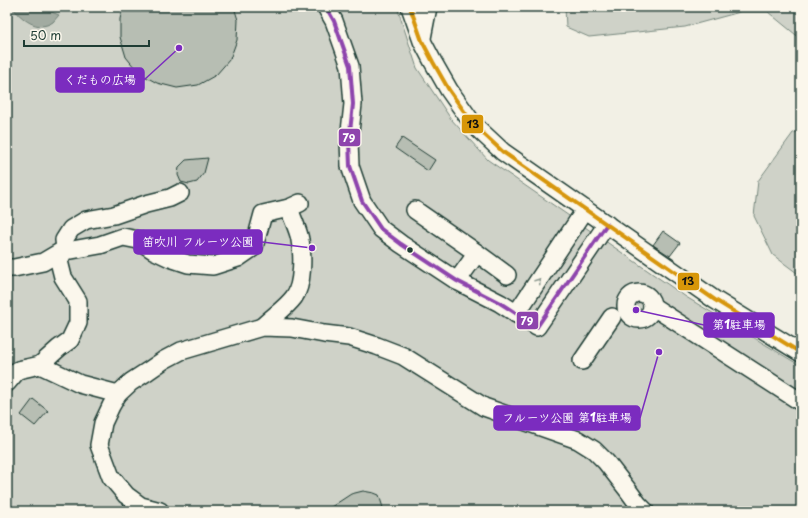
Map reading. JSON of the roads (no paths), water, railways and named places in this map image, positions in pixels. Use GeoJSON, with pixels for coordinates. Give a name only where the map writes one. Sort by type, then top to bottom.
{"type":"FeatureCollection","features":[{"type":"Feature","properties":{"kind":"street"},"geometry":{"type":"LineString","coordinates":[[326,7],[334,21],[350,66],[353,104],[348,141],[350,166],[362,201],[381,229],[457,281],[500,303],[537,327],[607,224]]}},
{"type":"Feature","properties":{"kind":"street"},"geometry":{"type":"LineString","coordinates":[[410,7],[422,41],[449,90],[473,124],[502,152],[715,300],[801,353]]}},
{"type":"Feature","properties":{"kind":"street"},"geometry":{"type":"LineString","coordinates":[[422,41],[428,7]]}},
{"type":"Feature","properties":{"kind":"street"},"geometry":{"type":"LineString","coordinates":[[7,384],[18,370],[40,365],[70,340],[78,323],[78,301],[63,277],[59,261],[64,249],[64,240],[71,229],[86,220],[114,215],[146,204],[170,198],[180,193]]}},
{"type":"Feature","properties":{"kind":"street"},"geometry":{"type":"LineString","coordinates":[[7,268],[43,262],[64,249],[72,250],[100,245],[123,237],[138,240],[153,250],[188,264],[213,266],[238,258],[254,248],[263,214],[294,206],[302,261],[300,279],[295,296],[262,327]]}},
{"type":"Feature","properties":{"kind":"street"},"geometry":{"type":"LineString","coordinates":[[415,210],[507,275]]}},
{"type":"Feature","properties":{"kind":"street"},"geometry":{"type":"LineString","coordinates":[[516,314],[585,210]]}},
{"type":"Feature","properties":{"kind":"street"},"geometry":{"type":"LineString","coordinates":[[457,281],[477,253]]}},
{"type":"Feature","properties":{"kind":"street"},"geometry":{"type":"LineString","coordinates":[[652,306],[801,402]]}},
{"type":"Feature","properties":{"kind":"street"},"geometry":{"type":"LineString","coordinates":[[582,361],[612,317]]}},
{"type":"Feature","properties":{"kind":"street"},"geometry":{"type":"LineString","coordinates":[[160,511],[141,506],[126,495],[111,477],[99,445],[103,423],[110,406],[118,394],[131,382],[164,360],[182,351],[262,327],[292,328],[349,338],[378,346],[403,356],[484,407],[578,440],[594,450],[606,462],[645,511]]}},
{"type":"Feature","properties":{"kind":"street"},"geometry":{"type":"LineString","coordinates":[[40,365],[80,384],[118,394]]}},
{"type":"Feature","properties":{"kind":"place","name":"くだもの広場"},"geometry":{"type":"Point","coordinates":[179,48]}},
{"type":"Feature","properties":{"kind":"place","name":"笛吹川 フルーツ公園"},"geometry":{"type":"Point","coordinates":[312,248]}},
{"type":"Feature","properties":{"kind":"place","name":"第1駐車場"},"geometry":{"type":"Point","coordinates":[636,310]}},
{"type":"Feature","properties":{"kind":"place","name":"フルーツ公園 第1駐車場"},"geometry":{"type":"Point","coordinates":[659,352]}}]}
